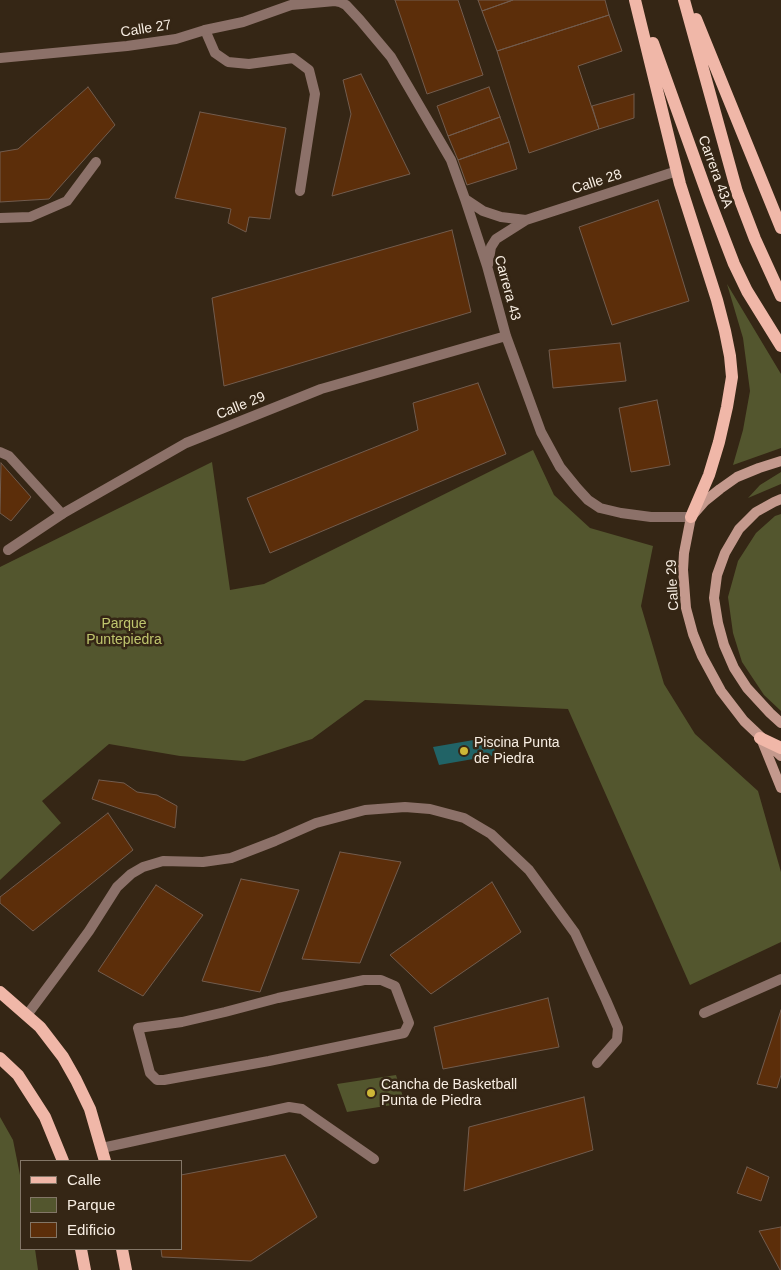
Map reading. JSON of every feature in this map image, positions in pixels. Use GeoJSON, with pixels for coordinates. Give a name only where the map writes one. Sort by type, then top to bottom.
{"type":"FeatureCollection","features":[{"type":"Feature","properties":{"kind":"main road"},"geometry":{"type":"LineString","coordinates":[[636,0],[677,170],[725,331],[730,356],[732,377],[719,442],[709,475],[692,517]]}},
{"type":"Feature","properties":{"kind":"main road","name":"Carrera 43A"},"geometry":{"type":"LineString","coordinates":[[636,0],[734,264],[781,346]]}},
{"type":"Feature","properties":{"kind":"main road","name":"Carrera 43A"},"geometry":{"type":"LineString","coordinates":[[684,0],[737,192],[755,239],[781,296]]}},
{"type":"Feature","properties":{"kind":"main road"},"geometry":{"type":"LineString","coordinates":[[688,0],[781,228]]}},
{"type":"Feature","properties":{"kind":"main road"},"geometry":{"type":"LineString","coordinates":[[692,517],[705,502],[737,477],[781,461]]}},
{"type":"Feature","properties":{"kind":"main road"},"geometry":{"type":"LineString","coordinates":[[781,499],[756,512],[739,528],[725,553],[717,575],[714,598],[724,645],[734,668],[747,688],[781,723]]}},
{"type":"Feature","properties":{"kind":"main road","name":"Calle 29"},"geometry":{"type":"LineString","coordinates":[[692,517],[684,553],[683,570],[686,608],[693,634],[702,656],[721,691],[760,738]]}},
{"type":"Feature","properties":{"kind":"main road"},"geometry":{"type":"LineString","coordinates":[[760,738],[781,748]]}},
{"type":"Feature","properties":{"kind":"main road"},"geometry":{"type":"LineString","coordinates":[[760,738],[781,756]]}},
{"type":"Feature","properties":{"kind":"main road"},"geometry":{"type":"LineString","coordinates":[[760,738],[781,788]]}},
{"type":"Feature","properties":{"kind":"main road"},"geometry":{"type":"LineString","coordinates":[[0,992],[40,1028],[64,1057],[90,1110],[104,1155]]}},
{"type":"Feature","properties":{"kind":"main road"},"geometry":{"type":"LineString","coordinates":[[0,1058],[18,1075],[45,1117],[63,1160]]}},
{"type":"Feature","properties":{"kind":"main road"},"geometry":{"type":"LineString","coordinates":[[81,1250],[85,1270]]}},
{"type":"Feature","properties":{"kind":"main road"},"geometry":{"type":"LineString","coordinates":[[122,1250],[126,1270]]}},
{"type":"Feature","properties":{"kind":"street","name":"Carrera 43"},"geometry":{"type":"LineString","coordinates":[[291,2],[334,1],[346,5],[391,57],[451,160],[488,266],[506,336],[541,432],[560,467],[588,500],[600,508],[651,517],[692,517]]}},
{"type":"Feature","properties":{"kind":"street","name":"Calle 27"},"geometry":{"type":"LineString","coordinates":[[0,58],[126,46],[176,39],[205,30],[243,22],[291,2]]}},
{"type":"Feature","properties":{"kind":"street"},"geometry":{"type":"LineString","coordinates":[[205,30],[215,53],[228,62],[249,64],[293,58],[309,70],[314,94],[300,191]]}},
{"type":"Feature","properties":{"kind":"street"},"geometry":{"type":"LineString","coordinates":[[0,218],[30,217],[67,201],[96,162]]}},
{"type":"Feature","properties":{"kind":"street","name":"Calle 28"},"geometry":{"type":"LineString","coordinates":[[488,266],[491,247],[496,239],[526,220],[677,170]]}},
{"type":"Feature","properties":{"kind":"street","name":"Calle 28"},"geometry":{"type":"LineString","coordinates":[[465,198],[492,214],[526,220]]}},
{"type":"Feature","properties":{"kind":"street","name":"Calle 29"},"geometry":{"type":"LineString","coordinates":[[8,550],[62,514],[186,443],[321,389],[506,336]]}},
{"type":"Feature","properties":{"kind":"street"},"geometry":{"type":"LineString","coordinates":[[0,452],[9,456],[62,514]]}},
{"type":"Feature","properties":{"kind":"street"},"geometry":{"type":"LineString","coordinates":[[26,1015],[89,931],[117,887],[131,874],[143,867],[163,860],[203,862],[231,858],[316,823],[365,810],[405,807],[430,809],[464,818],[491,834],[529,870],[574,933],[618,1028],[617,1040],[597,1063]]}},
{"type":"Feature","properties":{"kind":"street"},"geometry":{"type":"LineString","coordinates":[[704,1013],[781,979]]}},
{"type":"Feature","properties":{"kind":"street"},"geometry":{"type":"LineString","coordinates":[[364,980],[381,980],[395,986],[409,1023],[404,1033],[385,1038],[164,1080],[157,1080],[150,1073],[138,1028],[182,1022],[278,998],[364,980]]}},
{"type":"Feature","properties":{"kind":"street"},"geometry":{"type":"LineString","coordinates":[[104,1155],[289,1107],[302,1109],[374,1159]]}},
{"type":"Feature","properties":{"kind":"green space"},"geometry":{"type":"Polygon","coordinates":[[[727,284],[781,374],[781,448],[733,465],[743,430],[750,391],[743,338],[727,284]]]}},
{"type":"Feature","properties":{"kind":"green space","name":"Parque Puntepiedra"},"geometry":{"type":"Polygon","coordinates":[[[533,450],[554,495],[590,528],[653,546],[641,606],[664,684],[695,734],[758,791],[781,872],[781,942],[690,985],[568,709],[365,700],[312,739],[244,761],[180,756],[109,744],[42,801],[61,823],[0,880],[0,567],[212,462],[230,590],[264,584],[533,450]]]}},
{"type":"Feature","properties":{"kind":"green space"},"geometry":{"type":"Polygon","coordinates":[[[781,472],[781,484],[748,498],[760,485],[781,472]]]}},
{"type":"Feature","properties":{"kind":"green space"},"geometry":{"type":"Polygon","coordinates":[[[781,514],[781,711],[764,695],[742,662],[733,633],[728,597],[738,561],[756,533],[775,516],[781,514]]]}},
{"type":"Feature","properties":{"kind":"green space","name":"Cancha de Basketball Punta de Piedra"},"geometry":{"type":"Polygon","coordinates":[[[396,1075],[405,1103],[347,1112],[337,1084],[396,1075]]]}},
{"type":"Feature","properties":{"kind":"green space"},"geometry":{"type":"Polygon","coordinates":[[[0,1117],[13,1140],[20,1175],[20,1250],[35,1250],[38,1270],[0,1270],[0,1117]]]}},
{"type":"Feature","properties":{"kind":"water","name":"Piscina Punta de Piedra"},"geometry":{"type":"Polygon","coordinates":[[[491,737],[496,755],[439,765],[433,747],[491,737]]]}},
{"type":"Feature","properties":{"kind":"building"},"geometry":{"type":"Polygon","coordinates":[[[395,0],[458,0],[483,75],[427,94],[395,0]]]}},
{"type":"Feature","properties":{"kind":"building"},"geometry":{"type":"Polygon","coordinates":[[[478,0],[513,0],[482,11],[478,0]]]}},
{"type":"Feature","properties":{"kind":"building"},"geometry":{"type":"Polygon","coordinates":[[[513,0],[605,0],[609,15],[497,51],[482,11],[513,0]]]}},
{"type":"Feature","properties":{"kind":"building"},"geometry":{"type":"Polygon","coordinates":[[[609,15],[622,51],[578,66],[599,129],[529,153],[497,51],[609,15]]]}},
{"type":"Feature","properties":{"kind":"building"},"geometry":{"type":"Polygon","coordinates":[[[361,74],[410,174],[332,196],[351,114],[343,80],[361,74]]]}},
{"type":"Feature","properties":{"kind":"building"},"geometry":{"type":"Polygon","coordinates":[[[88,87],[115,125],[49,199],[0,202],[0,152],[18,149],[88,87]]]}},
{"type":"Feature","properties":{"kind":"building"},"geometry":{"type":"Polygon","coordinates":[[[489,87],[500,117],[448,136],[437,106],[489,87]]]}},
{"type":"Feature","properties":{"kind":"building"},"geometry":{"type":"Polygon","coordinates":[[[634,94],[634,118],[599,129],[592,106],[634,94]]]}},
{"type":"Feature","properties":{"kind":"building"},"geometry":{"type":"Polygon","coordinates":[[[200,112],[286,128],[270,219],[249,217],[246,232],[228,223],[231,209],[175,198],[200,112]]]}},
{"type":"Feature","properties":{"kind":"building"},"geometry":{"type":"Polygon","coordinates":[[[500,117],[509,142],[458,160],[448,136],[500,117]]]}},
{"type":"Feature","properties":{"kind":"building"},"geometry":{"type":"Polygon","coordinates":[[[509,142],[517,169],[467,185],[458,160],[509,142]]]}},
{"type":"Feature","properties":{"kind":"building"},"geometry":{"type":"Polygon","coordinates":[[[658,200],[689,301],[612,325],[579,227],[658,200]]]}},
{"type":"Feature","properties":{"kind":"building"},"geometry":{"type":"Polygon","coordinates":[[[452,230],[471,312],[224,386],[212,298],[452,230]]]}},
{"type":"Feature","properties":{"kind":"building"},"geometry":{"type":"Polygon","coordinates":[[[620,343],[626,381],[553,388],[549,350],[620,343]]]}},
{"type":"Feature","properties":{"kind":"building"},"geometry":{"type":"Polygon","coordinates":[[[478,383],[506,454],[270,553],[247,498],[418,430],[413,403],[478,383]]]}},
{"type":"Feature","properties":{"kind":"building"},"geometry":{"type":"Polygon","coordinates":[[[657,400],[670,465],[631,472],[619,408],[657,400]]]}},
{"type":"Feature","properties":{"kind":"building"},"geometry":{"type":"Polygon","coordinates":[[[1,463],[31,497],[11,521],[0,513],[1,463]]]}},
{"type":"Feature","properties":{"kind":"building"},"geometry":{"type":"Polygon","coordinates":[[[99,780],[124,783],[137,792],[157,795],[177,806],[175,828],[92,799],[99,780]]]}},
{"type":"Feature","properties":{"kind":"building"},"geometry":{"type":"Polygon","coordinates":[[[108,813],[133,850],[33,931],[0,903],[0,897],[108,813]]]}},
{"type":"Feature","properties":{"kind":"building"},"geometry":{"type":"Polygon","coordinates":[[[340,852],[401,862],[360,963],[302,959],[340,852]]]}},
{"type":"Feature","properties":{"kind":"building"},"geometry":{"type":"Polygon","coordinates":[[[241,879],[299,890],[260,992],[202,981],[241,879]]]}},
{"type":"Feature","properties":{"kind":"building"},"geometry":{"type":"Polygon","coordinates":[[[492,882],[521,932],[431,994],[390,955],[492,882]]]}},
{"type":"Feature","properties":{"kind":"building"},"geometry":{"type":"Polygon","coordinates":[[[156,885],[203,915],[143,996],[98,971],[156,885]]]}},
{"type":"Feature","properties":{"kind":"building"},"geometry":{"type":"Polygon","coordinates":[[[548,998],[559,1047],[443,1069],[434,1027],[548,998]]]}},
{"type":"Feature","properties":{"kind":"building"},"geometry":{"type":"Polygon","coordinates":[[[781,1010],[781,1075],[777,1088],[757,1084],[781,1010]]]}},
{"type":"Feature","properties":{"kind":"building"},"geometry":{"type":"Polygon","coordinates":[[[584,1097],[593,1150],[464,1191],[469,1127],[584,1097]]]}},
{"type":"Feature","properties":{"kind":"building"},"geometry":{"type":"Polygon","coordinates":[[[285,1155],[317,1217],[251,1261],[162,1257],[161,1250],[182,1250],[182,1175],[285,1155]]]}},
{"type":"Feature","properties":{"kind":"building"},"geometry":{"type":"Polygon","coordinates":[[[747,1167],[769,1177],[761,1201],[737,1193],[747,1167]]]}},
{"type":"Feature","properties":{"kind":"building"},"geometry":{"type":"Polygon","coordinates":[[[781,1227],[781,1270],[780,1270],[759,1231],[781,1227]]]}},
{"type":"Feature","properties":{"kind":"place","name":"Piscina Punta de Piedra"},"geometry":{"type":"Point","coordinates":[464,751]}},
{"type":"Feature","properties":{"kind":"place","name":"Cancha de Basketball Punta de Piedra"},"geometry":{"type":"Point","coordinates":[371,1093]}}]}
